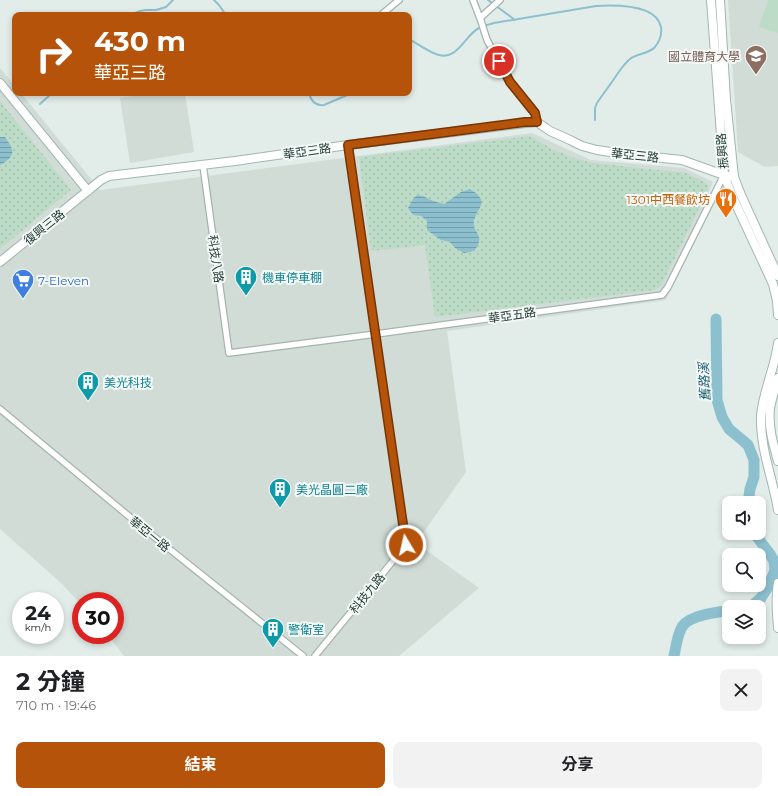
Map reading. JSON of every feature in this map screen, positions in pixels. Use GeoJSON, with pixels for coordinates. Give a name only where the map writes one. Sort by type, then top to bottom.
{"type":"FeatureCollection","features":[{"type":"Feature","properties":{"kind":"street"},"geometry":{"type":"LineString","coordinates":[[385,12],[399,0]]}},
{"type":"Feature","properties":{"kind":"street"},"geometry":{"type":"LineString","coordinates":[[473,0],[487,40],[510,82],[535,113],[537,122]]}},
{"type":"Feature","properties":{"kind":"street"},"geometry":{"type":"LineString","coordinates":[[481,20],[500,0]]}},
{"type":"Feature","properties":{"kind":"street","name":"振興路"},"geometry":{"type":"LineString","coordinates":[[712,0],[724,175],[733,198],[773,284],[776,292],[778,315]]}},
{"type":"Feature","properties":{"kind":"street","name":"振興路"},"geometry":{"type":"LineString","coordinates":[[720,0],[726,100],[734,177],[778,276]]}},
{"type":"Feature","properties":{"kind":"street"},"geometry":{"type":"LineString","coordinates":[[0,83],[88,191]]}},
{"type":"Feature","properties":{"kind":"street","name":"華亞三路"},"geometry":{"type":"LineString","coordinates":[[88,191],[101,180],[110,176],[525,122],[537,122],[582,146],[597,150],[682,160],[724,175],[734,177]]}},
{"type":"Feature","properties":{"kind":"street","name":"科技九路"},"geometry":{"type":"LineString","coordinates":[[315,656],[406,545],[348,145]]}},
{"type":"Feature","properties":{"kind":"street","name":"科技八路"},"geometry":{"type":"LineString","coordinates":[[203,165],[229,352]]}},
{"type":"Feature","properties":{"kind":"street","name":"華亞五路"},"geometry":{"type":"LineString","coordinates":[[229,352],[376,334],[662,294],[668,287],[724,175]]}},
{"type":"Feature","properties":{"kind":"street","name":"復興三路"},"geometry":{"type":"LineString","coordinates":[[0,262],[88,191]]}},
{"type":"Feature","properties":{"kind":"street"},"geometry":{"type":"LineString","coordinates":[[778,343],[763,400],[761,422],[763,448],[778,510]]}},
{"type":"Feature","properties":{"kind":"street"},"geometry":{"type":"LineString","coordinates":[[778,378],[770,407],[770,416],[773,443],[778,461]]}},
{"type":"Feature","properties":{"kind":"street","name":"華亞一路"},"geometry":{"type":"LineString","coordinates":[[0,409],[137,523],[303,656]]}},
{"type":"Feature","properties":{"kind":"street"},"geometry":{"type":"LineString","coordinates":[[778,583],[776,592],[778,628]]}},
{"type":"Feature","properties":{"kind":"shaded area","name":"國立體育大學"},"geometry":{"type":"Polygon","coordinates":[[[728,0],[778,0],[778,166],[765,167],[738,152],[728,0]]]}},
{"type":"Feature","properties":{"kind":"shaded area"},"geometry":{"type":"Polygon","coordinates":[[[0,68],[12,82],[12,96],[23,96],[100,190],[532,133],[591,160],[684,168],[713,182],[666,300],[447,331],[466,472],[416,543],[479,588],[399,656],[124,656],[115,644],[124,644],[124,592],[72,592],[72,595],[0,529],[0,68]]]}},
{"type":"Feature","properties":{"kind":"shaded area"},"geometry":{"type":"Polygon","coordinates":[[[133,96],[185,96],[194,152],[130,163],[120,98],[133,96]]]}},
{"type":"Feature","properties":{"kind":"green space"},"geometry":{"type":"Polygon","coordinates":[[[768,0],[778,0],[778,33],[759,27],[768,0]]]}},
{"type":"Feature","properties":{"kind":"green space"},"geometry":{"type":"Polygon","coordinates":[[[0,101],[71,190],[0,249],[0,101]]]}},
{"type":"Feature","properties":{"kind":"green space"},"geometry":{"type":"Polygon","coordinates":[[[530,136],[552,149],[576,159],[594,163],[686,173],[708,185],[708,190],[661,286],[655,290],[435,317],[425,245],[371,251],[359,157],[530,136]]]}},
{"type":"Feature","properties":{"kind":"water"},"geometry":{"type":"Polygon","coordinates":[[[0,137],[5,137],[11,146],[12,153],[9,159],[0,165],[0,137]]]}},
{"type":"Feature","properties":{"kind":"water"},"geometry":{"type":"Polygon","coordinates":[[[470,189],[481,199],[480,207],[474,220],[474,227],[478,234],[479,241],[474,251],[464,253],[455,248],[450,242],[441,240],[427,230],[427,221],[421,216],[413,215],[408,208],[417,195],[444,204],[461,192],[470,189]]]}},
{"type":"Feature","properties":{"kind":"waterway"},"geometry":{"type":"LineString","coordinates":[[138,12],[156,10],[166,7],[173,0]]}},
{"type":"Feature","properties":{"kind":"waterway"},"geometry":{"type":"LineString","coordinates":[[214,0],[224,12]]}},
{"type":"Feature","properties":{"kind":"waterway"},"geometry":{"type":"LineString","coordinates":[[488,0],[515,20]]}},
{"type":"Feature","properties":{"kind":"waterway"},"geometry":{"type":"LineString","coordinates":[[412,41],[432,52],[446,56],[456,50],[474,31],[482,26],[494,23],[596,6],[623,6],[643,10],[658,19],[661,27],[661,35],[658,43],[652,49],[633,57],[623,67],[597,103],[595,108],[595,120]]}},
{"type":"Feature","properties":{"kind":"waterway"},"geometry":{"type":"LineString","coordinates":[[40,104],[49,96]]}},
{"type":"Feature","properties":{"kind":"waterway"},"geometry":{"type":"LineString","coordinates":[[310,96],[314,102],[319,105],[324,105],[345,96]]}},
{"type":"Feature","properties":{"kind":"waterway","name":"舊路溪"},"geometry":{"type":"LineString","coordinates":[[716,319],[717,400],[722,417],[729,429],[748,445],[754,460],[754,477],[749,496]]}},
{"type":"Feature","properties":{"kind":"waterway","name":"舊路溪"},"geometry":{"type":"LineString","coordinates":[[759,540],[774,561],[775,570],[769,585],[759,600]]}},
{"type":"Feature","properties":{"kind":"waterway","name":"舊路溪"},"geometry":{"type":"LineString","coordinates":[[674,656],[678,635],[684,624],[702,615],[722,611]]}},
{"type":"Feature","properties":{"kind":"place","name":"國立體育大學"},"geometry":{"type":"Point","coordinates":[756,76]}},
{"type":"Feature","properties":{"kind":"place","name":"1301中西餐飲坊"},"geometry":{"type":"Point","coordinates":[726,218]}},
{"type":"Feature","properties":{"kind":"place","name":"機車停車棚"},"geometry":{"type":"Point","coordinates":[246,296]}},
{"type":"Feature","properties":{"kind":"place","name":"7-Eleven"},"geometry":{"type":"Point","coordinates":[23,300]}},
{"type":"Feature","properties":{"kind":"place","name":"美光科技"},"geometry":{"type":"Point","coordinates":[88,402]}},
{"type":"Feature","properties":{"kind":"place","name":"美光晶圓二廠"},"geometry":{"type":"Point","coordinates":[280,508]}},
{"type":"Feature","properties":{"kind":"place","name":"警衛室"},"geometry":{"type":"Point","coordinates":[273,648]}},
{"type":"Feature","properties":{"kind":"route"},"geometry":{"type":"LineString","coordinates":[[406,545],[348,145],[525,122],[537,122],[532,108],[510,82],[499,61]]}}]}
